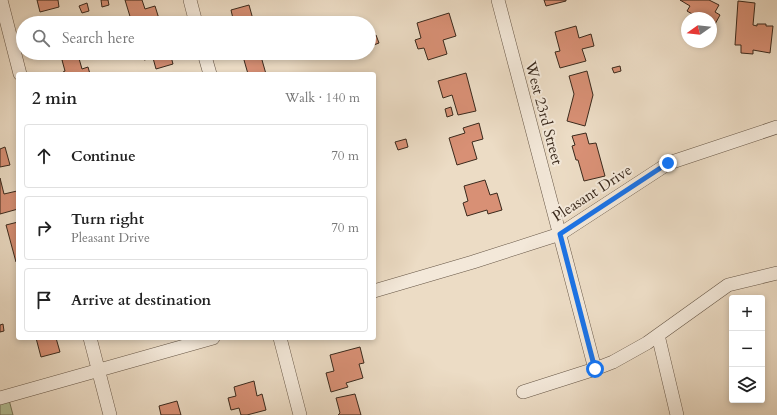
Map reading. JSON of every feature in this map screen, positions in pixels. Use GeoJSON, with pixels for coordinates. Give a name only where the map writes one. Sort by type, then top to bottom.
{"type":"FeatureCollection","features":[{"type":"Feature","properties":{"kind":"street"},"geometry":{"type":"LineString","coordinates":[[1,0],[16,58]]}},
{"type":"Feature","properties":{"kind":"street"},"geometry":{"type":"LineString","coordinates":[[190,0],[194,16]]}},
{"type":"Feature","properties":{"kind":"street","name":"West 23rd Street"},"geometry":{"type":"LineString","coordinates":[[498,0],[595,369]]}},
{"type":"Feature","properties":{"kind":"street"},"geometry":{"type":"LineString","coordinates":[[16,60],[19,72]]}},
{"type":"Feature","properties":{"kind":"street"},"geometry":{"type":"LineString","coordinates":[[206,60],[209,72]]}},
{"type":"Feature","properties":{"kind":"street","name":"Pleasant Drive"},"geometry":{"type":"LineString","coordinates":[[376,290],[473,262],[560,234],[668,163],[777,127]]}},
{"type":"Feature","properties":{"kind":"street"},"geometry":{"type":"LineString","coordinates":[[523,392],[595,369],[627,354],[658,335],[728,285],[777,273]]}},
{"type":"Feature","properties":{"kind":"street"},"geometry":{"type":"LineString","coordinates":[[658,335],[677,415]]}},
{"type":"Feature","properties":{"kind":"street"},"geometry":{"type":"LineString","coordinates":[[90,340],[110,415]]}},
{"type":"Feature","properties":{"kind":"street"},"geometry":{"type":"LineString","coordinates":[[0,398],[205,340]]}},
{"type":"Feature","properties":{"kind":"street"},"geometry":{"type":"LineString","coordinates":[[281,340],[300,415]]}},
{"type":"Feature","properties":{"kind":"green space"},"geometry":{"type":"Polygon","coordinates":[[[8,396],[13,415],[0,415],[0,398],[8,396]]]}},
{"type":"Feature","properties":{"kind":"building"},"geometry":{"type":"Polygon","coordinates":[[[37,0],[58,0],[59,7],[40,12],[37,0]]]}},
{"type":"Feature","properties":{"kind":"building"},"geometry":{"type":"Polygon","coordinates":[[[101,0],[108,0],[109,5],[102,7],[101,0]]]}},
{"type":"Feature","properties":{"kind":"building"},"geometry":{"type":"Polygon","coordinates":[[[125,0],[142,0],[145,9],[155,6],[158,16],[130,16],[125,0]]]}},
{"type":"Feature","properties":{"kind":"building"},"geometry":{"type":"Polygon","coordinates":[[[544,0],[566,0],[566,1],[546,6],[544,0]]]}},
{"type":"Feature","properties":{"kind":"building"},"geometry":{"type":"Polygon","coordinates":[[[680,0],[709,0],[719,5],[715,12],[689,12],[687,11],[690,6],[680,0]]]}},
{"type":"Feature","properties":{"kind":"building"},"geometry":{"type":"Polygon","coordinates":[[[738,1],[755,3],[753,25],[757,26],[757,24],[766,24],[766,26],[773,26],[770,53],[753,50],[753,54],[741,53],[741,45],[735,45],[738,1]]]}},
{"type":"Feature","properties":{"kind":"building"},"geometry":{"type":"Polygon","coordinates":[[[87,3],[89,11],[82,13],[79,6],[87,3]]]}},
{"type":"Feature","properties":{"kind":"building"},"geometry":{"type":"Polygon","coordinates":[[[249,5],[252,16],[232,16],[231,10],[249,5]]]}},
{"type":"Feature","properties":{"kind":"building"},"geometry":{"type":"Polygon","coordinates":[[[449,13],[456,36],[443,40],[447,54],[428,60],[424,48],[418,49],[415,40],[421,38],[417,23],[449,13]]]}},
{"type":"Feature","properties":{"kind":"building"},"geometry":{"type":"Polygon","coordinates":[[[717,13],[720,15],[717,20],[717,13]]]}},
{"type":"Feature","properties":{"kind":"building"},"geometry":{"type":"Polygon","coordinates":[[[576,26],[579,38],[591,34],[594,46],[582,49],[586,61],[560,68],[555,52],[560,51],[555,32],[576,26]]]}},
{"type":"Feature","properties":{"kind":"building"},"geometry":{"type":"Polygon","coordinates":[[[376,35],[379,43],[376,44],[376,35]]]}},
{"type":"Feature","properties":{"kind":"building"},"geometry":{"type":"Polygon","coordinates":[[[62,60],[79,60],[82,69],[88,67],[89,72],[63,72],[65,71],[62,60]]]}},
{"type":"Feature","properties":{"kind":"building"},"geometry":{"type":"Polygon","coordinates":[[[154,60],[172,60],[173,64],[156,69],[154,60]]]}},
{"type":"Feature","properties":{"kind":"building"},"geometry":{"type":"Polygon","coordinates":[[[244,60],[262,60],[265,72],[247,72],[244,60]]]}},
{"type":"Feature","properties":{"kind":"building"},"geometry":{"type":"Polygon","coordinates":[[[620,66],[621,71],[614,73],[612,68],[620,66]]]}},
{"type":"Feature","properties":{"kind":"building"},"geometry":{"type":"Polygon","coordinates":[[[587,71],[593,95],[585,126],[567,121],[574,94],[569,76],[587,71]]]}},
{"type":"Feature","properties":{"kind":"building"},"geometry":{"type":"Polygon","coordinates":[[[466,73],[476,111],[458,115],[452,95],[443,98],[438,81],[466,73]]]}},
{"type":"Feature","properties":{"kind":"building"},"geometry":{"type":"Polygon","coordinates":[[[451,107],[453,115],[447,117],[445,109],[451,107]]]}},
{"type":"Feature","properties":{"kind":"building"},"geometry":{"type":"Polygon","coordinates":[[[479,123],[483,139],[472,142],[477,159],[457,165],[449,138],[465,133],[463,128],[479,123]]]}},
{"type":"Feature","properties":{"kind":"building"},"geometry":{"type":"Polygon","coordinates":[[[586,133],[589,144],[596,143],[605,176],[584,181],[572,146],[575,145],[572,136],[586,133]]]}},
{"type":"Feature","properties":{"kind":"building"},"geometry":{"type":"Polygon","coordinates":[[[406,139],[408,147],[398,150],[395,142],[406,139]]]}},
{"type":"Feature","properties":{"kind":"building"},"geometry":{"type":"Polygon","coordinates":[[[5,147],[10,165],[0,167],[0,149],[5,147]]]}},
{"type":"Feature","properties":{"kind":"building"},"geometry":{"type":"Polygon","coordinates":[[[0,178],[4,194],[16,191],[16,210],[0,214],[0,178]]]}},
{"type":"Feature","properties":{"kind":"building"},"geometry":{"type":"Polygon","coordinates":[[[485,180],[490,195],[497,193],[502,210],[488,214],[487,210],[467,216],[463,203],[468,201],[464,186],[485,180]]]}},
{"type":"Feature","properties":{"kind":"building"},"geometry":{"type":"Polygon","coordinates":[[[16,222],[16,262],[6,225],[16,222]]]}},
{"type":"Feature","properties":{"kind":"building"},"geometry":{"type":"Polygon","coordinates":[[[3,324],[4,331],[0,332],[0,325],[3,324]]]}},
{"type":"Feature","properties":{"kind":"building"},"geometry":{"type":"Polygon","coordinates":[[[37,340],[57,340],[60,352],[41,357],[37,340]]]}},
{"type":"Feature","properties":{"kind":"building"},"geometry":{"type":"Polygon","coordinates":[[[360,347],[364,363],[359,364],[363,378],[346,383],[348,387],[331,392],[326,373],[334,371],[330,355],[360,347]]]}},
{"type":"Feature","properties":{"kind":"building"},"geometry":{"type":"Polygon","coordinates":[[[254,381],[257,396],[262,394],[266,410],[241,415],[239,408],[231,410],[228,398],[236,396],[234,387],[254,381]]]}},
{"type":"Feature","properties":{"kind":"building"},"geometry":{"type":"Polygon","coordinates":[[[355,394],[361,415],[338,415],[340,413],[336,398],[355,394]]]}},
{"type":"Feature","properties":{"kind":"building"},"geometry":{"type":"Polygon","coordinates":[[[177,401],[181,415],[161,415],[159,406],[177,401]]]}},
{"type":"Feature","properties":{"kind":"route"},"geometry":{"type":"LineString","coordinates":[[595,369],[560,234],[668,163]]}}]}
